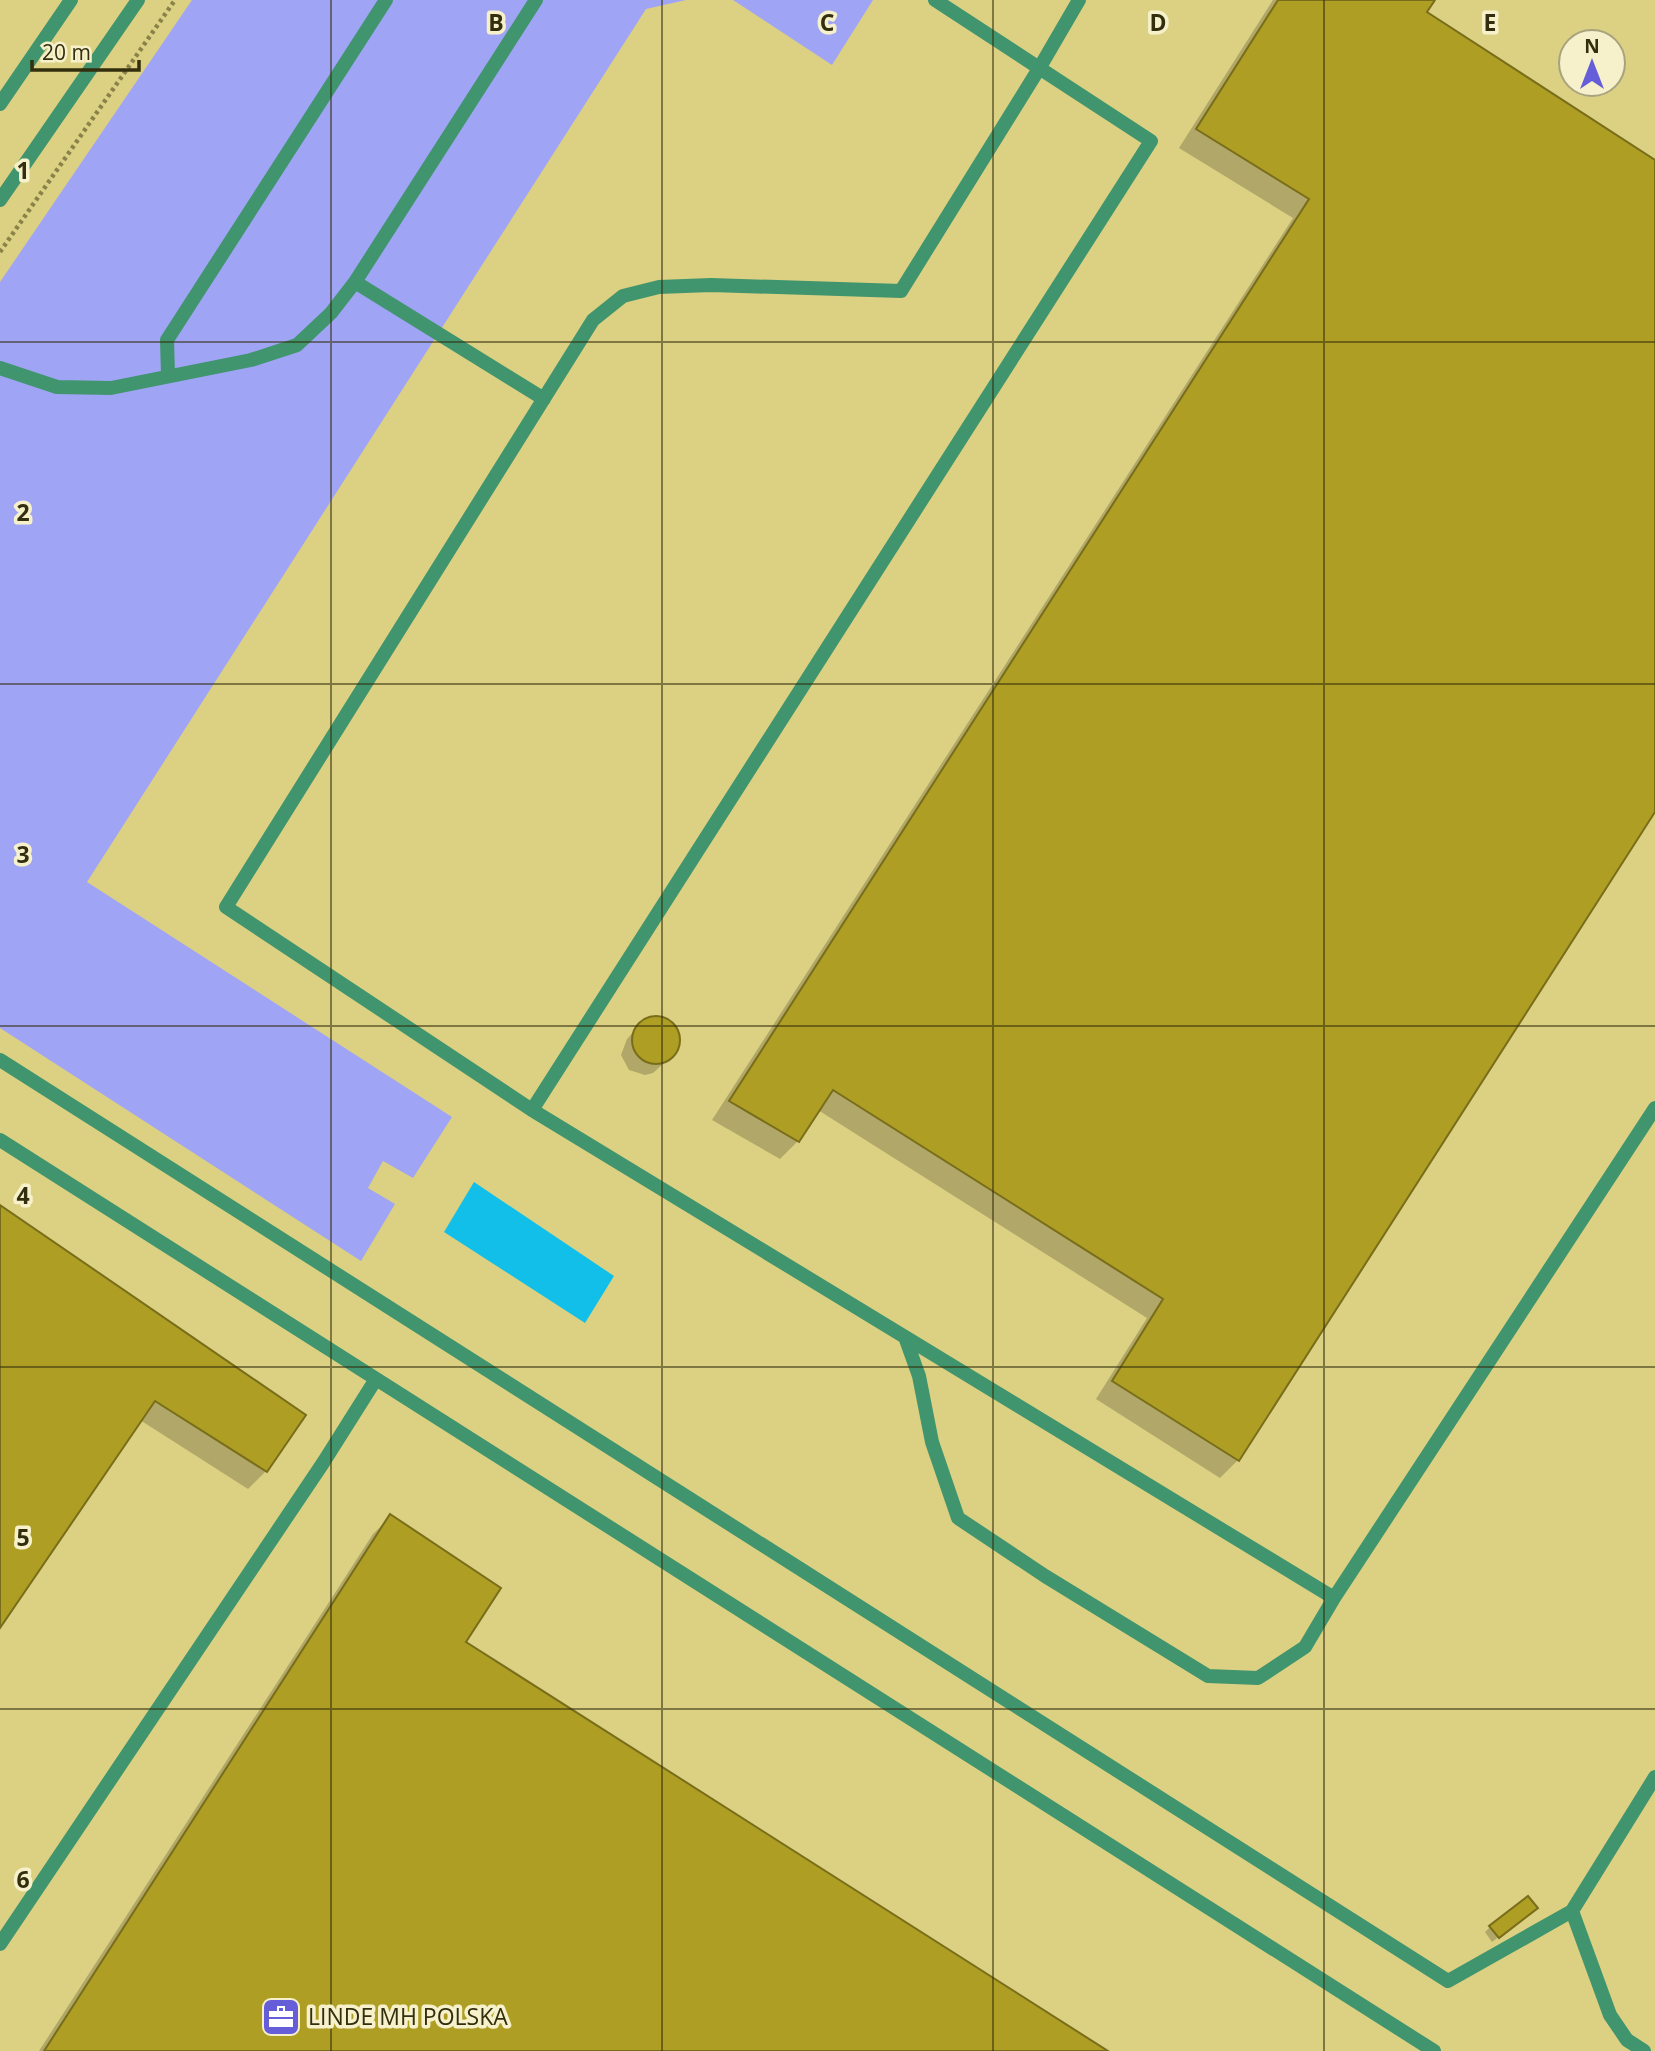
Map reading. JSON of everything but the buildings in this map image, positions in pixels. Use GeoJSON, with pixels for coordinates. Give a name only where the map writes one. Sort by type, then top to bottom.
{"type":"FeatureCollection","features":[{"type":"Feature","properties":{"kind":"street"},"geometry":{"type":"LineString","coordinates":[[0,104],[71,0]]}},
{"type":"Feature","properties":{"kind":"street"},"geometry":{"type":"LineString","coordinates":[[0,200],[138,0]]}},
{"type":"Feature","properties":{"kind":"street"},"geometry":{"type":"LineString","coordinates":[[168,375],[167,340],[386,0]]}},
{"type":"Feature","properties":{"kind":"street"},"geometry":{"type":"LineString","coordinates":[[0,368],[57,387],[111,388],[251,360],[297,345],[331,313],[355,282],[536,0]]}},
{"type":"Feature","properties":{"kind":"street"},"geometry":{"type":"LineString","coordinates":[[532,1110],[1151,141],[934,0]]}},
{"type":"Feature","properties":{"kind":"street"},"geometry":{"type":"LineString","coordinates":[[1079,0],[901,291],[711,285],[659,287],[622,296],[593,320],[226,907],[532,1110],[1334,1598]]}},
{"type":"Feature","properties":{"kind":"street"},"geometry":{"type":"LineString","coordinates":[[355,282],[544,399]]}},
{"type":"Feature","properties":{"kind":"street"},"geometry":{"type":"LineString","coordinates":[[0,1060],[1448,1981],[1572,1911],[1655,1777]]}},
{"type":"Feature","properties":{"kind":"street"},"geometry":{"type":"LineString","coordinates":[[905,1338],[919,1376],[932,1442],[958,1518],[1045,1576],[1208,1676],[1258,1678],[1305,1647],[1334,1598],[1655,1108]]}},
{"type":"Feature","properties":{"kind":"street"},"geometry":{"type":"LineString","coordinates":[[0,1140],[1434,2051]]}},
{"type":"Feature","properties":{"kind":"street"},"geometry":{"type":"LineString","coordinates":[[0,1944],[323,1463],[376,1379]]}},
{"type":"Feature","properties":{"kind":"street"},"geometry":{"type":"LineString","coordinates":[[1572,1911],[1610,2015],[1627,2040],[1644,2051]]}},
{"type":"Feature","properties":{"kind":"path"},"geometry":{"type":"LineString","coordinates":[[0,252],[175,0]]}},
{"type":"Feature","properties":{"kind":"shaded area"},"geometry":{"type":"Polygon","coordinates":[[[192,0],[686,0],[646,9],[87,882],[452,1117],[413,1178],[383,1161],[368,1188],[395,1204],[361,1261],[0,1028],[0,282],[192,0]]]}},
{"type":"Feature","properties":{"kind":"shaded area"},"geometry":{"type":"Polygon","coordinates":[[[733,0],[873,0],[832,65],[733,0]]]}},
{"type":"Feature","properties":{"kind":"shaded area"},"geometry":{"type":"Polygon","coordinates":[[[474,1182],[614,1276],[585,1323],[444,1232],[474,1182]]]}},
{"type":"Feature","properties":{"kind":"place","name":"LINDE MH POLSKA"},"geometry":{"type":"Point","coordinates":[281,2017]}}]}
